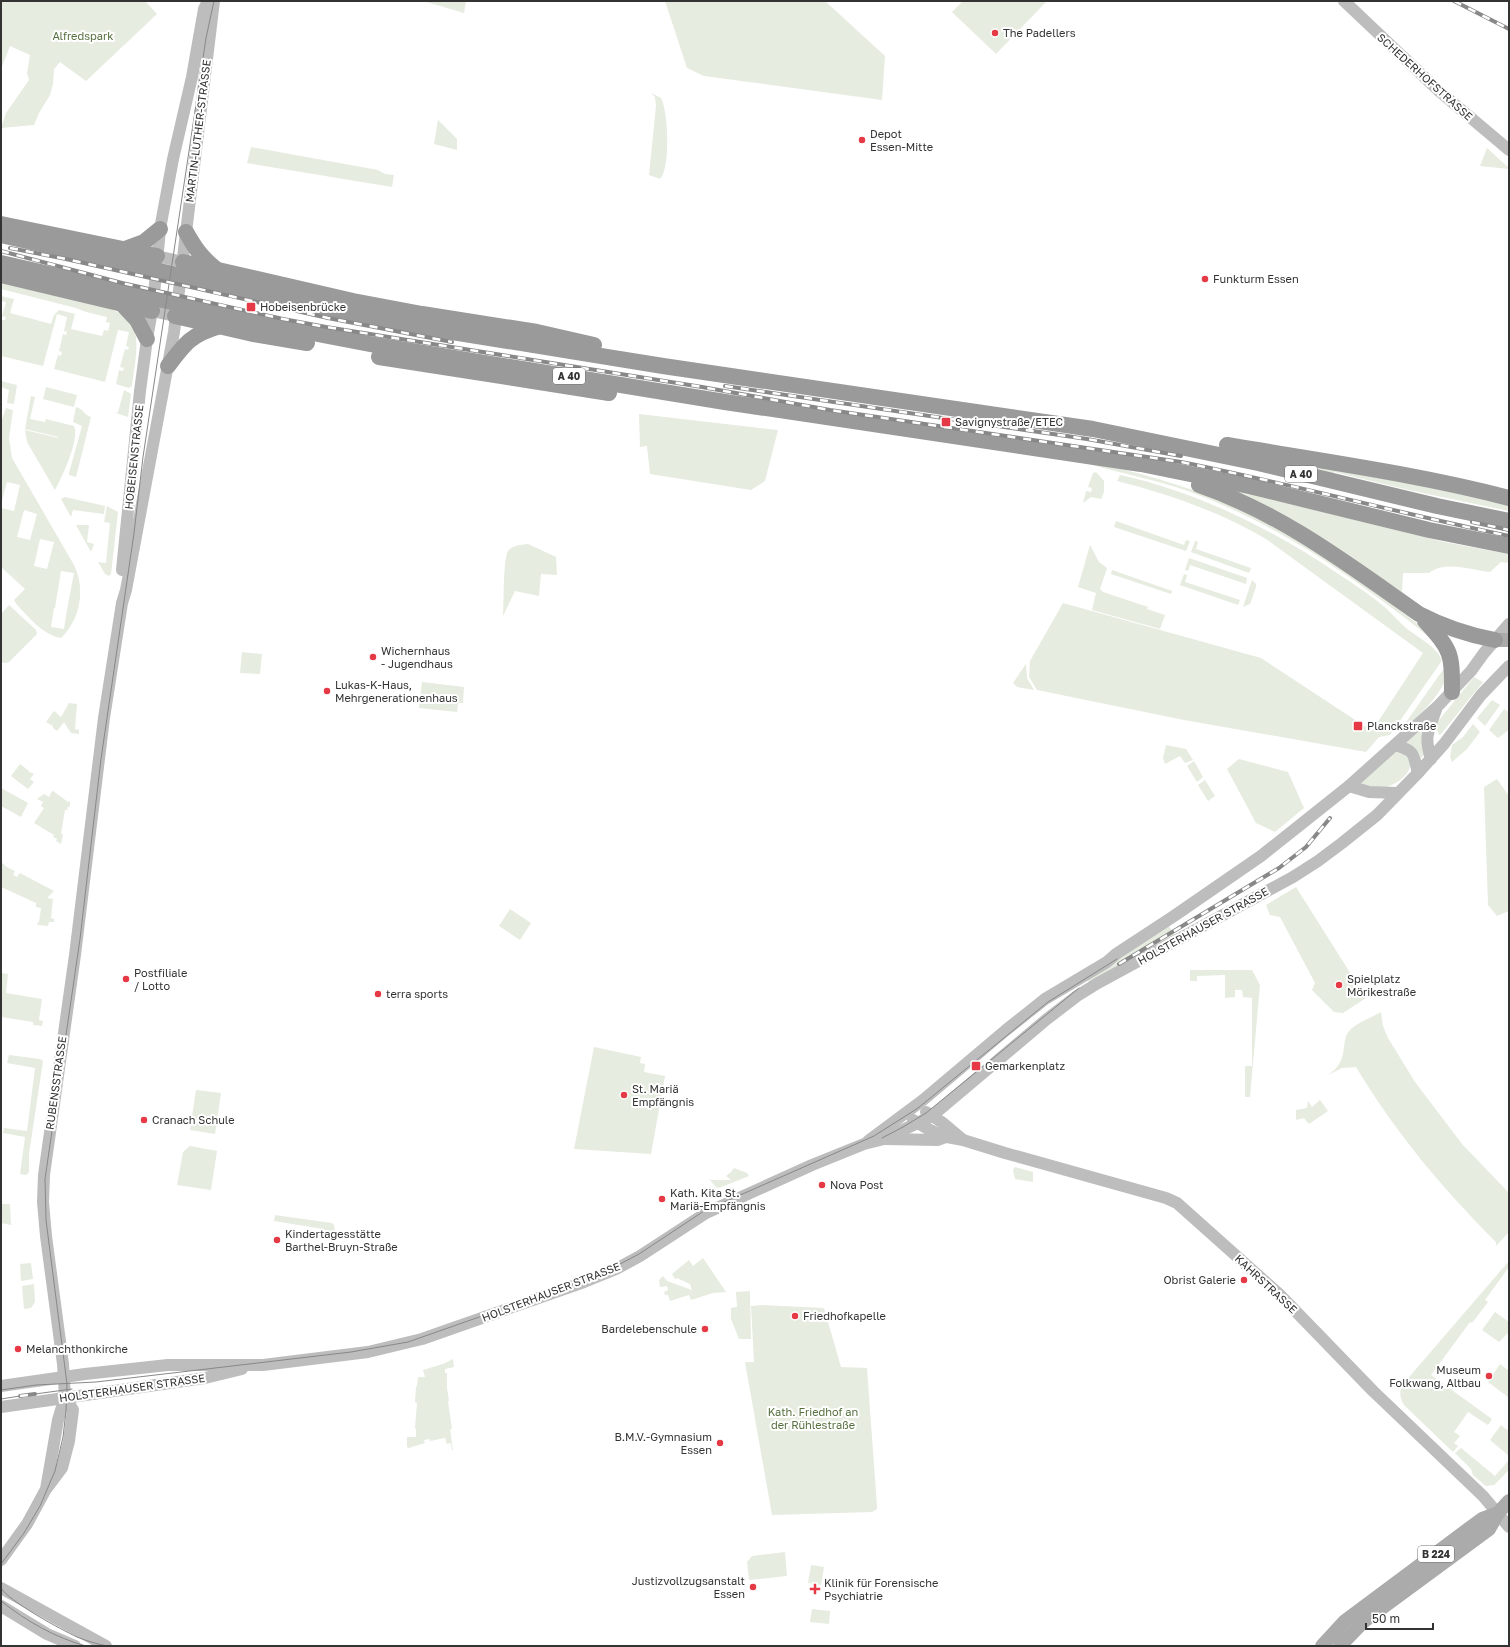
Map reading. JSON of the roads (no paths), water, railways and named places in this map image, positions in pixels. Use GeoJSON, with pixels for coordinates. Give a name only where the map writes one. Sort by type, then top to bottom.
{"type":"FeatureCollection","features":[{"type":"Feature","properties":{"kind":"highway"},"geometry":{"type":"LineString","coordinates":[[1,224],[125,249],[157,259]]}},
{"type":"Feature","properties":{"kind":"highway"},"geometry":{"type":"LineString","coordinates":[[125,249],[144,242],[160,229]]}},
{"type":"Feature","properties":{"kind":"highway"},"geometry":{"type":"LineString","coordinates":[[186,232],[196,250],[219,271]]}},
{"type":"Feature","properties":{"kind":"highway","name":"A 40"},"geometry":{"type":"LineString","coordinates":[[1,235],[338,311],[421,327],[663,366],[1093,428],[1258,462],[1437,506],[1509,521]]}},
{"type":"Feature","properties":{"kind":"highway","name":"A 40"},"geometry":{"type":"LineString","coordinates":[[1,263],[281,327],[375,345],[725,402],[1141,464],[1249,486],[1429,530],[1509,546]]}},
{"type":"Feature","properties":{"kind":"highway"},"geometry":{"type":"LineString","coordinates":[[182,264],[422,314],[537,332],[615,350],[663,366]]}},
{"type":"Feature","properties":{"kind":"highway"},"geometry":{"type":"LineString","coordinates":[[1,275],[121,304],[152,308]]}},
{"type":"Feature","properties":{"kind":"highway"},"geometry":{"type":"LineString","coordinates":[[121,304],[138,320],[147,339]]}},
{"type":"Feature","properties":{"kind":"highway"},"geometry":{"type":"LineString","coordinates":[[176,314],[261,335],[418,364],[593,391],[666,400],[725,402]]}},
{"type":"Feature","properties":{"kind":"highway"},"geometry":{"type":"LineString","coordinates":[[168,366],[186,343],[194,336],[220,326]]}},
{"type":"Feature","properties":{"kind":"highway"},"geometry":{"type":"LineString","coordinates":[[1093,428],[1155,433],[1340,464],[1462,487],[1509,498]]}},
{"type":"Feature","properties":{"kind":"highway"},"geometry":{"type":"LineString","coordinates":[[1141,464],[1218,491],[1286,524],[1339,557],[1419,614],[1445,627],[1461,633],[1502,640]]}},
{"type":"Feature","properties":{"kind":"highway"},"geometry":{"type":"LineString","coordinates":[[1419,614],[1446,646],[1451,659],[1452,692]]}},
{"type":"Feature","properties":{"kind":"main road","name":"MARTIN-LUTHER-STRASSE"},"geometry":{"type":"LineString","coordinates":[[152,308],[160,229],[173,160],[192,77],[204,9],[208,1]]}},
{"type":"Feature","properties":{"kind":"main road","name":"MARTIN-LUTHER-STRASSE"},"geometry":{"type":"LineString","coordinates":[[176,314],[214,1]]}},
{"type":"Feature","properties":{"kind":"main road","name":"SCHEDERHOFSTRASSE"},"geometry":{"type":"LineString","coordinates":[[1344,1],[1439,92],[1509,150]]}},
{"type":"Feature","properties":{"kind":"main road"},"geometry":{"type":"LineString","coordinates":[[157,259],[182,264]]}},
{"type":"Feature","properties":{"kind":"main road"},"geometry":{"type":"LineString","coordinates":[[152,308],[176,314]]}},
{"type":"Feature","properties":{"kind":"main road","name":"HOBEISENSTRASSE"},"geometry":{"type":"LineString","coordinates":[[122,603],[120,589],[147,339],[152,308]]}},
{"type":"Feature","properties":{"kind":"main road","name":"HOBEISENSTRASSE"},"geometry":{"type":"LineString","coordinates":[[96,790],[104,718],[122,603],[126,590],[168,366],[176,314]]}},
{"type":"Feature","properties":{"kind":"main road","name":"HOLSTERHAUSER STRASSE"},"geometry":{"type":"LineString","coordinates":[[864,1144],[914,1106],[1045,999],[1107,962],[1116,954],[1214,890],[1261,856],[1349,786],[1452,692],[1502,640],[1509,624]]}},
{"type":"Feature","properties":{"kind":"main road","name":"HOLSTERHAUSER STRASSE"},"geometry":{"type":"LineString","coordinates":[[1,1407],[205,1378],[263,1365],[362,1353],[408,1343],[584,1282],[616,1269],[640,1256],[706,1213],[812,1165],[864,1144],[884,1139],[918,1123],[932,1116],[1047,1019],[1078,996],[1098,983],[1256,897],[1318,861],[1377,814],[1418,773],[1431,759],[1481,695],[1509,666]]}},
{"type":"Feature","properties":{"kind":"main road"},"geometry":{"type":"LineString","coordinates":[[1431,759],[1426,745],[1426,734],[1437,707]]}},
{"type":"Feature","properties":{"kind":"main road"},"geometry":{"type":"LineString","coordinates":[[1395,745],[1409,749],[1414,754],[1418,773]]}},
{"type":"Feature","properties":{"kind":"main road"},"geometry":{"type":"LineString","coordinates":[[1349,786],[1369,792],[1397,793]]}},
{"type":"Feature","properties":{"kind":"main road","name":"RUBENSSTRASSE"},"geometry":{"type":"LineString","coordinates":[[1,1560],[27,1524],[46,1489],[58,1420],[65,1397],[64,1377],[46,1236],[43,1202],[44,1176],[75,956],[96,790]]}},
{"type":"Feature","properties":{"kind":"main road","name":"KAHRSTRASSE"},"geometry":{"type":"LineString","coordinates":[[914,1106],[932,1116],[963,1140]]}},
{"type":"Feature","properties":{"kind":"main road","name":"KAHRSTRASSE"},"geometry":{"type":"LineString","coordinates":[[903,1114],[930,1130],[947,1137],[963,1140],[1166,1198],[1177,1204],[1279,1294],[1373,1391],[1481,1494],[1509,1527]]}},
{"type":"Feature","properties":{"kind":"main road"},"geometry":{"type":"LineString","coordinates":[[884,1139],[901,1141],[938,1140],[947,1137]]}},
{"type":"Feature","properties":{"kind":"main road","name":"HOLSTERHAUSER STRASSE"},"geometry":{"type":"LineString","coordinates":[[1,1386],[168,1365],[263,1365]]}},
{"type":"Feature","properties":{"kind":"main road","name":"B 224"},"geometry":{"type":"LineString","coordinates":[[1340,1646],[1364,1621],[1489,1529],[1498,1513],[1509,1501]]}},
{"type":"Feature","properties":{"kind":"main road","name":"B 224"},"geometry":{"type":"LineString","coordinates":[[1322,1646],[1345,1621],[1482,1519],[1498,1513]]}},
{"type":"Feature","properties":{"kind":"main road"},"geometry":{"type":"LineString","coordinates":[[1,1588],[106,1646]]}},
{"type":"Feature","properties":{"kind":"main road"},"geometry":{"type":"LineString","coordinates":[[1,1606],[47,1634],[75,1646]]}},
{"type":"Feature","properties":{"kind":"tram line"},"geometry":{"type":"LineString","coordinates":[[1,1564],[24,1533],[40,1506],[55,1471],[63,1437],[67,1384],[46,1220],[45,1179],[80,939],[101,759],[134,533],[143,457],[206,38],[214,1]]}},
{"type":"Feature","properties":{"kind":"tram line"},"geometry":{"type":"LineString","coordinates":[[1,1390],[36,1385],[96,1382],[351,1352],[408,1342],[599,1275],[639,1254],[704,1211],[874,1136],[918,1108],[1048,1002],[1117,959]]}},
{"type":"Feature","properties":{"kind":"tram line"},"geometry":{"type":"LineString","coordinates":[[882,1138],[926,1113],[1079,988]]}},
{"type":"Feature","properties":{"kind":"tram line"},"geometry":{"type":"LineString","coordinates":[[35,1394],[72,1389]]}},
{"type":"Feature","properties":{"kind":"tram line"},"geometry":{"type":"LineString","coordinates":[[1,1399],[20,1396]]}},
{"type":"Feature","properties":{"kind":"tram line"},"geometry":{"type":"LineString","coordinates":[[1,1588],[6,1594],[36,1615],[77,1637],[107,1646]]}},
{"type":"Feature","properties":{"kind":"tram line"},"geometry":{"type":"LineString","coordinates":[[1,1601],[53,1634],[86,1646]]}},
{"type":"Feature","properties":{"kind":"railway"},"geometry":{"type":"LineString","coordinates":[[1454,1],[1509,29]]}},
{"type":"Feature","properties":{"kind":"railway"},"geometry":{"type":"LineString","coordinates":[[10,248],[66,259],[328,318],[452,342]]}},
{"type":"Feature","properties":{"kind":"railway"},"geometry":{"type":"LineString","coordinates":[[1,251],[122,283],[283,319],[702,387],[830,410],[1181,462],[1509,536]]}},
{"type":"Feature","properties":{"kind":"railway"},"geometry":{"type":"LineString","coordinates":[[725,386],[1087,439],[1181,456]]}},
{"type":"Feature","properties":{"kind":"railway"},"geometry":{"type":"LineString","coordinates":[[1472,522],[1509,530]]}},
{"type":"Feature","properties":{"kind":"railway"},"geometry":{"type":"LineString","coordinates":[[1119,964],[1279,868],[1306,847],[1330,818]]}},
{"type":"Feature","properties":{"kind":"railway"},"geometry":{"type":"LineString","coordinates":[[20,1396],[35,1394]]}},
{"type":"Feature","properties":{"kind":"place","name":"The Padellers"},"geometry":{"type":"Point","coordinates":[995,33]}},
{"type":"Feature","properties":{"kind":"place","name":"Depot Essen-Mitte"},"geometry":{"type":"Point","coordinates":[862,140]}},
{"type":"Feature","properties":{"kind":"place","name":"Funkturm Essen"},"geometry":{"type":"Point","coordinates":[1205,279]}},
{"type":"Feature","properties":{"kind":"place","name":"Hobeisenbrücke"},"geometry":{"type":"Point","coordinates":[251,307]}},
{"type":"Feature","properties":{"kind":"place","name":"Savignystraße/ETEC"},"geometry":{"type":"Point","coordinates":[946,422]}},
{"type":"Feature","properties":{"kind":"place","name":"Wichernhaus - Jugendhaus"},"geometry":{"type":"Point","coordinates":[373,657]}},
{"type":"Feature","properties":{"kind":"place","name":"Lukas-K-Haus, Mehrgenerationenhaus"},"geometry":{"type":"Point","coordinates":[327,691]}},
{"type":"Feature","properties":{"kind":"place","name":"Planckstraße"},"geometry":{"type":"Point","coordinates":[1358,726]}},
{"type":"Feature","properties":{"kind":"place","name":"Postfiliale / Lotto"},"geometry":{"type":"Point","coordinates":[126,979]}},
{"type":"Feature","properties":{"kind":"place","name":"Spielplatz Mörikestraße"},"geometry":{"type":"Point","coordinates":[1339,985]}},
{"type":"Feature","properties":{"kind":"place","name":"terra sports"},"geometry":{"type":"Point","coordinates":[378,994]}},
{"type":"Feature","properties":{"kind":"place","name":"Gemarkenplatz"},"geometry":{"type":"Point","coordinates":[976,1066]}},
{"type":"Feature","properties":{"kind":"place","name":"St. Mariä Empfängnis"},"geometry":{"type":"Point","coordinates":[624,1095]}},
{"type":"Feature","properties":{"kind":"place","name":"Cranach Schule"},"geometry":{"type":"Point","coordinates":[144,1120]}},
{"type":"Feature","properties":{"kind":"place","name":"Nova Post"},"geometry":{"type":"Point","coordinates":[822,1185]}},
{"type":"Feature","properties":{"kind":"place","name":"Kath. Kita St. Mariä-Empfängnis"},"geometry":{"type":"Point","coordinates":[662,1199]}},
{"type":"Feature","properties":{"kind":"place","name":"Kindertagesstätte Barthel-Bruyn-Straße"},"geometry":{"type":"Point","coordinates":[277,1240]}},
{"type":"Feature","properties":{"kind":"place","name":"Obrist Galerie"},"geometry":{"type":"Point","coordinates":[1244,1280]}},
{"type":"Feature","properties":{"kind":"place","name":"Friedhofkapelle"},"geometry":{"type":"Point","coordinates":[795,1316]}},
{"type":"Feature","properties":{"kind":"place","name":"Bardelebenschule"},"geometry":{"type":"Point","coordinates":[705,1329]}},
{"type":"Feature","properties":{"kind":"place","name":"Melanchthonkirche"},"geometry":{"type":"Point","coordinates":[18,1349]}},
{"type":"Feature","properties":{"kind":"place","name":"Museum Folkwang, Altbau"},"geometry":{"type":"Point","coordinates":[1489,1376]}},
{"type":"Feature","properties":{"kind":"place","name":"B.M.V.-Gymnasium Essen"},"geometry":{"type":"Point","coordinates":[720,1443]}},
{"type":"Feature","properties":{"kind":"place","name":"Justizvollzugsanstalt Essen"},"geometry":{"type":"Point","coordinates":[753,1587]}},
{"type":"Feature","properties":{"kind":"place","name":"Klinik für Forensische Psychiatrie"},"geometry":{"type":"Point","coordinates":[815,1589]}},
{"type":"Feature","properties":{"kind":"park label","name":"Alfredspark"},"geometry":{"type":"Point","coordinates":[83,36]}},
{"type":"Feature","properties":{"kind":"park label","name":"Kath. Friedhof an der Rühlestraße"},"geometry":{"type":"Point","coordinates":[813,1418]}}]}
